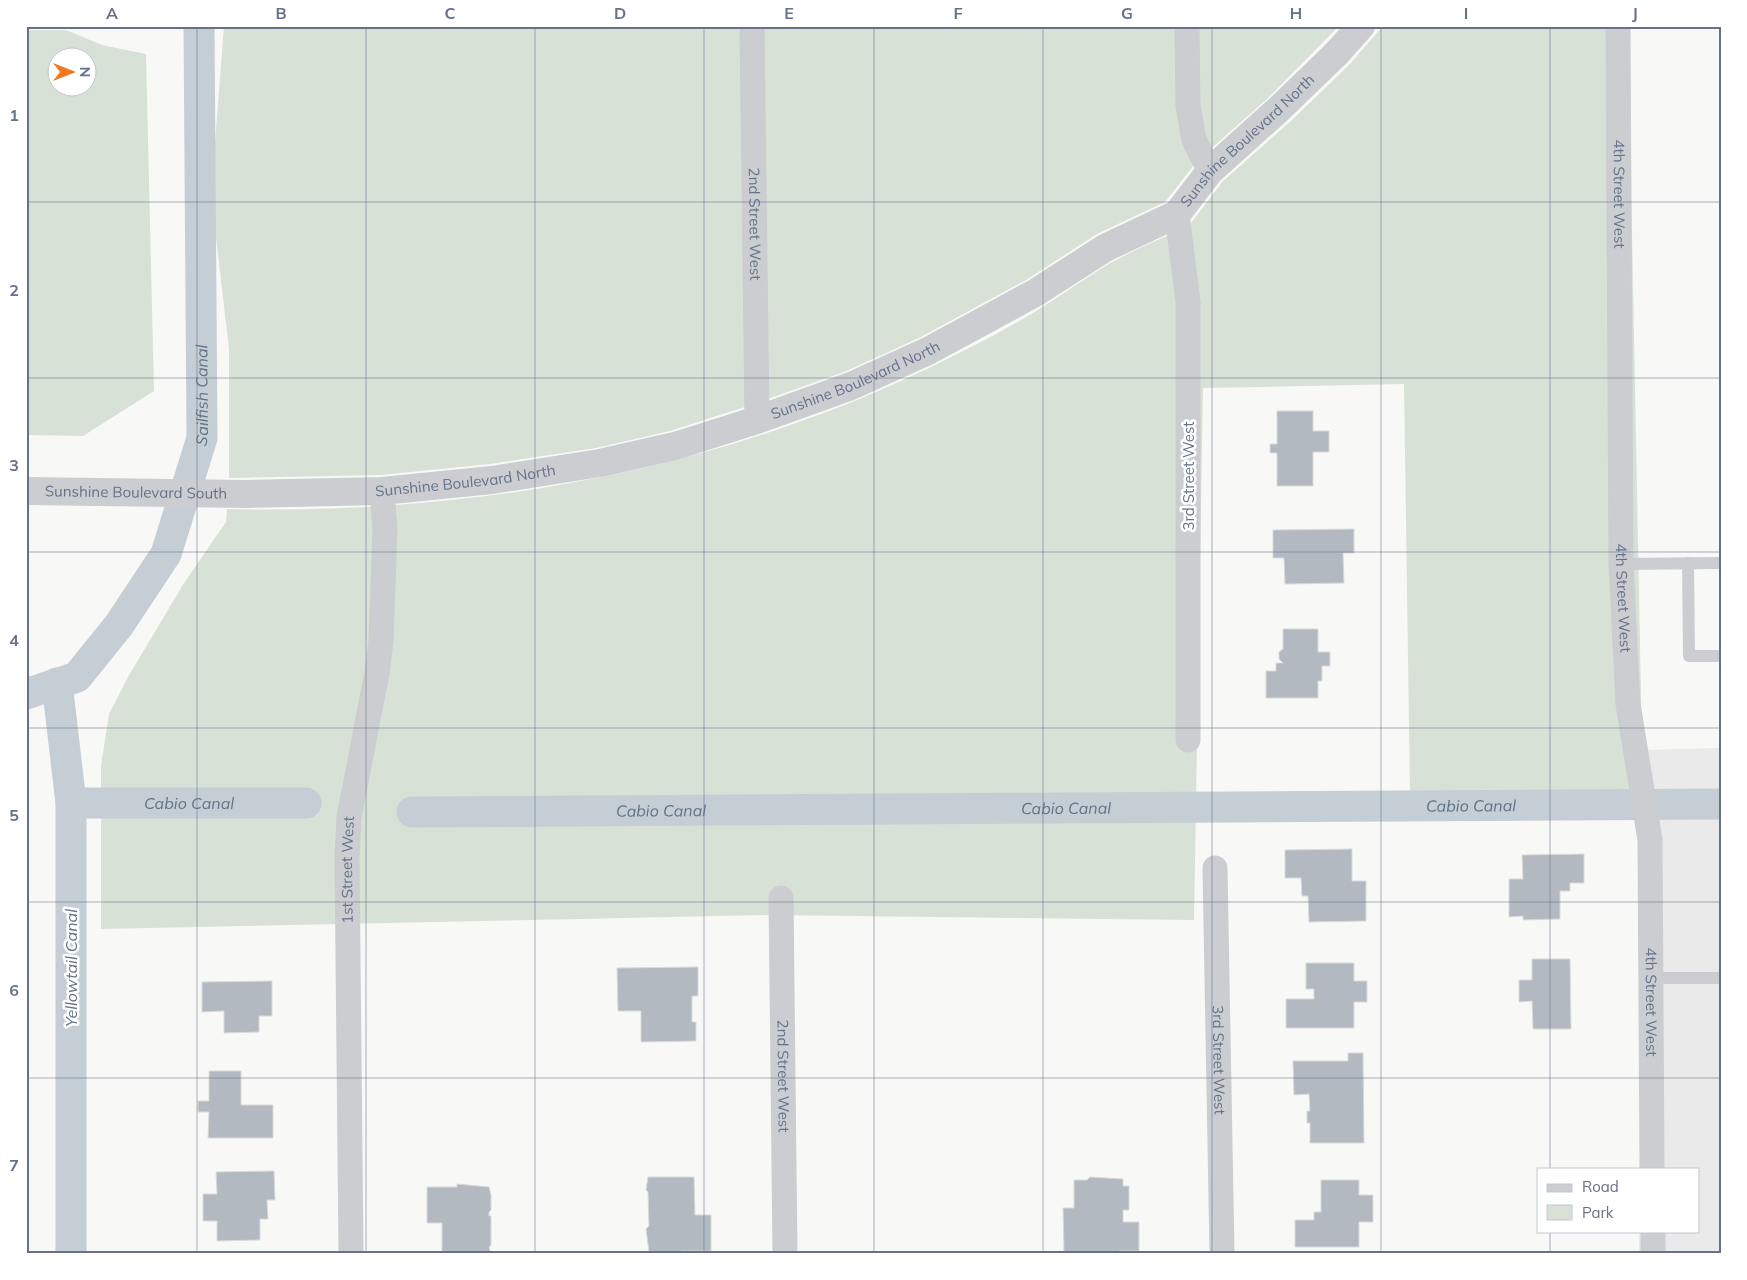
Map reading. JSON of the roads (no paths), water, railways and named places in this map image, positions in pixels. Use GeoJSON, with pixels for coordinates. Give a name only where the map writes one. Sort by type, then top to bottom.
{"type":"FeatureCollection","features":[{"type":"Feature","properties":{"kind":"street","name":"2nd Street West"},"geometry":{"type":"LineString","coordinates":[[752,26],[757,420]]}},
{"type":"Feature","properties":{"kind":"street"},"geometry":{"type":"LineString","coordinates":[[1187,26],[1188,106],[1194,140],[1210,171]]}},
{"type":"Feature","properties":{"kind":"street","name":"Sunshine Boulevard North"},"geometry":{"type":"LineString","coordinates":[[246,494],[382,491],[492,480],[600,463],[674,446],[757,420],[851,386],[928,351],[1035,293],[1105,248],[1177,214],[1210,171],[1279,109],[1337,53],[1361,26]]}},
{"type":"Feature","properties":{"kind":"street","name":"4th Street West"},"geometry":{"type":"LineString","coordinates":[[1618,26],[1621,564],[1628,704],[1650,840],[1652,1168]]}},
{"type":"Feature","properties":{"kind":"street","name":"3rd Street West"},"geometry":{"type":"LineString","coordinates":[[1177,214],[1188,302],[1188,740]]}},
{"type":"Feature","properties":{"kind":"street","name":"Sunshine Boulevard South"},"geometry":{"type":"LineString","coordinates":[[26,491],[246,494]]}},
{"type":"Feature","properties":{"kind":"street","name":"1st Street West"},"geometry":{"type":"LineString","coordinates":[[351,1254],[347,857],[349,817],[377,673],[381,641],[385,529],[382,491]]}},
{"type":"Feature","properties":{"kind":"street","name":"3rd Street West"},"geometry":{"type":"LineString","coordinates":[[1215,868],[1222,1254]]}},
{"type":"Feature","properties":{"kind":"street","name":"2nd Street West"},"geometry":{"type":"LineString","coordinates":[[781,898],[785,1254]]}},
{"type":"Feature","properties":{"kind":"street"},"geometry":{"type":"LineString","coordinates":[[1653,1232],[1653,1254]]}},
{"type":"Feature","properties":{"kind":"lane"},"geometry":{"type":"LineString","coordinates":[[1621,564],[1721,563]]}},
{"type":"Feature","properties":{"kind":"lane"},"geometry":{"type":"LineString","coordinates":[[1688,564],[1689,656],[1721,656]]}},
{"type":"Feature","properties":{"kind":"lane"},"geometry":{"type":"LineString","coordinates":[[1650,978],[1721,978]]}},
{"type":"Feature","properties":{"kind":"waterway","name":"Sailfish Canal"},"geometry":{"type":"LineString","coordinates":[[26,694],[77,677],[119,625],[166,554],[202,438],[199,26]]}},
{"type":"Feature","properties":{"kind":"waterway","name":"Yellowtail Canal"},"geometry":{"type":"LineString","coordinates":[[57,683],[71,803],[71,1254]]}},
{"type":"Feature","properties":{"kind":"waterway","name":"Cabio Canal"},"geometry":{"type":"LineString","coordinates":[[71,803],[306,803]]}},
{"type":"Feature","properties":{"kind":"waterway","name":"Cabio Canal"},"geometry":{"type":"LineString","coordinates":[[412,812],[1721,804]]}}]}
